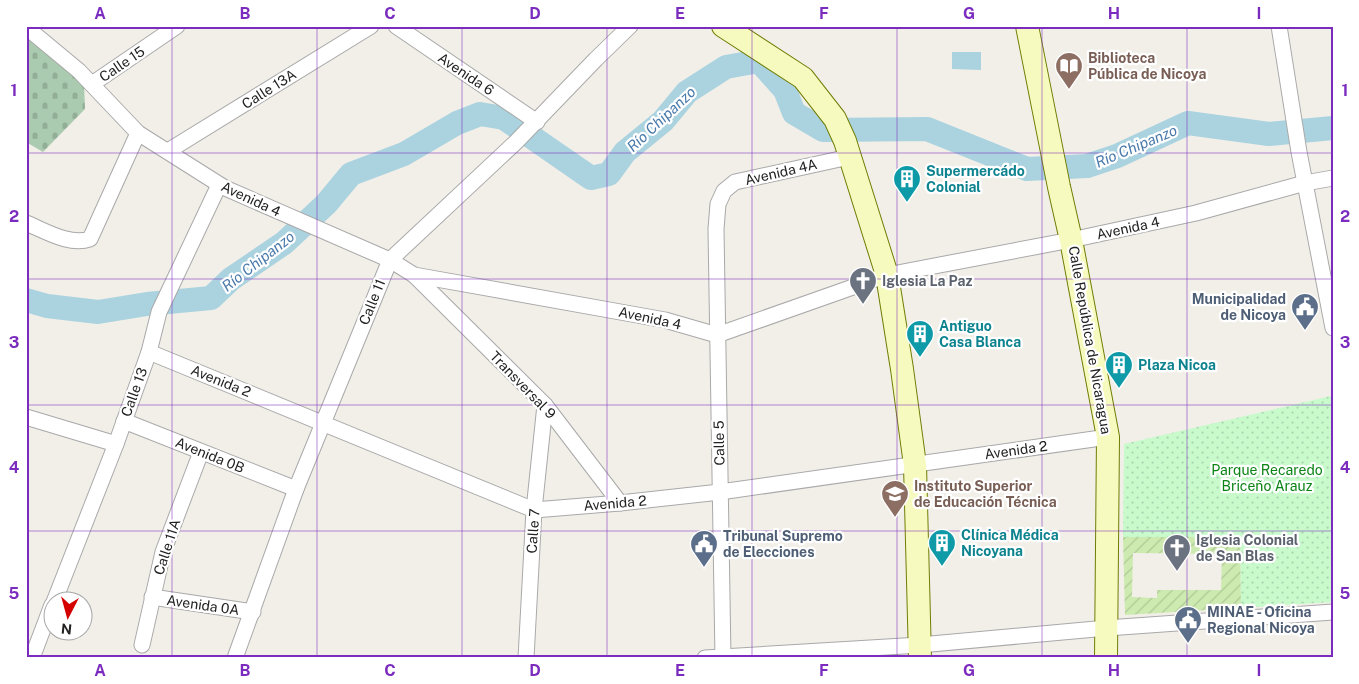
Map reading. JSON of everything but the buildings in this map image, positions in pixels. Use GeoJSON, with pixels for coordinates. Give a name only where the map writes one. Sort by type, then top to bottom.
{"type":"FeatureCollection","features":[{"type":"Feature","properties":{"kind":"main road"},"geometry":{"type":"LineString","coordinates":[[723,26],[803,78],[835,119],[847,149],[887,275],[915,465],[920,651]]}},
{"type":"Feature","properties":{"kind":"main road","name":"Calle República de Nicaragua"},"geometry":{"type":"LineString","coordinates":[[1027,26],[1053,152],[1058,187],[1071,240],[1108,436],[1108,628],[1106,658]]}},
{"type":"Feature","properties":{"kind":"street","name":"Calle 15"},"geometry":{"type":"LineString","coordinates":[[92,84],[177,26]]}},
{"type":"Feature","properties":{"kind":"street","name":"Calle 13A"},"geometry":{"type":"LineString","coordinates":[[168,152],[371,26]]}},
{"type":"Feature","properties":{"kind":"street","name":"Avenida 6"},"geometry":{"type":"LineString","coordinates":[[396,26],[534,124]]}},
{"type":"Feature","properties":{"kind":"street","name":"Calle 11"},"geometry":{"type":"LineString","coordinates":[[235,658],[296,489],[390,260],[516,142],[630,26]]}},
{"type":"Feature","properties":{"kind":"street"},"geometry":{"type":"LineString","coordinates":[[1279,26],[1299,152],[1333,328]]}},
{"type":"Feature","properties":{"kind":"street","name":"Avenida 4"},"geometry":{"type":"LineString","coordinates":[[26,27],[79,71],[138,133],[219,185],[390,260],[414,275],[665,320],[717,335],[887,275],[1071,240],[1196,213],[1305,183],[1333,178]]}},
{"type":"Feature","properties":{"kind":"street"},"geometry":{"type":"LineString","coordinates":[[26,223],[72,241],[83,242],[90,239],[138,133]]}},
{"type":"Feature","properties":{"kind":"street","name":"Avenida 4A"},"geometry":{"type":"LineString","coordinates":[[716,229],[718,204],[724,191],[734,182],[847,149]]}},
{"type":"Feature","properties":{"kind":"street","name":"Calle 13"},"geometry":{"type":"LineString","coordinates":[[57,592],[116,444],[149,352],[159,312],[219,185]]}},
{"type":"Feature","properties":{"kind":"street","name":"Calle 5"},"geometry":{"type":"LineString","coordinates":[[716,229],[723,657]]}},
{"type":"Feature","properties":{"kind":"street","name":"Transversal 9"},"geometry":{"type":"LineString","coordinates":[[414,275],[545,405],[620,504]]}},
{"type":"Feature","properties":{"kind":"street","name":"Avenida 2"},"geometry":{"type":"LineString","coordinates":[[149,352],[534,510],[620,504],[720,492],[1108,436]]}},
{"type":"Feature","properties":{"kind":"street","name":"Calle 7"},"geometry":{"type":"LineString","coordinates":[[526,658],[534,510],[545,405]]}},
{"type":"Feature","properties":{"kind":"street"},"geometry":{"type":"LineString","coordinates":[[26,417],[116,444]]}},
{"type":"Feature","properties":{"kind":"street","name":"Avenida 0B"},"geometry":{"type":"LineString","coordinates":[[124,421],[296,489]]}},
{"type":"Feature","properties":{"kind":"street","name":"Calle 11A"},"geometry":{"type":"LineString","coordinates":[[142,645],[163,552],[201,452]]}},
{"type":"Feature","properties":{"kind":"street","name":"Avenida 0A"},"geometry":{"type":"LineString","coordinates":[[152,597],[253,612]]}},
{"type":"Feature","properties":{"kind":"street"},"geometry":{"type":"LineString","coordinates":[[705,658],[920,651],[1108,628],[1333,612]]}},
{"type":"Feature","properties":{"kind":"street","name":"Calle 13"},"geometry":{"type":"LineString","coordinates":[[32,658],[42,632]]}},
{"type":"Feature","properties":{"kind":"green space"},"geometry":{"type":"Polygon","coordinates":[[[26,37],[84,83],[85,109],[43,152],[26,142],[26,37]]]}},
{"type":"Feature","properties":{"kind":"green space","name":"Parque Recaredo Briceño Arauz"},"geometry":{"type":"Polygon","coordinates":[[[1331,396],[1333,426],[1333,602],[1241,608],[1240,537],[1123,537],[1124,444],[1331,396]]]}},
{"type":"Feature","properties":{"kind":"green space"},"geometry":{"type":"Polygon","coordinates":[[[1123,537],[1240,537],[1241,608],[1125,615],[1123,537]],[[1133,553],[1132,597],[1157,598],[1157,590],[1221,590],[1222,554],[1133,553]]]}},
{"type":"Feature","properties":{"kind":"water"},"geometry":{"type":"Polygon","coordinates":[[[952,52],[981,52],[981,70],[952,69],[952,52]]]}},
{"type":"Feature","properties":{"kind":"waterway","name":"Río Chipanzo"},"geometry":{"type":"LineString","coordinates":[[26,300],[47,306],[98,312],[147,304],[211,298],[231,279],[284,243],[326,204],[351,174],[404,154],[457,123],[480,114],[504,118],[591,178],[609,174],[625,152],[663,121],[687,92],[726,67],[759,61],[785,90],[794,113],[823,130],[927,129],[1027,169],[1087,166],[1117,156],[1188,123],[1269,134],[1333,128]]}},
{"type":"Feature","properties":{"kind":"place","name":"Biblioteca Pública de Nicoya"},"geometry":{"type":"Point","coordinates":[1069,90]}},
{"type":"Feature","properties":{"kind":"place","name":"Supermercádo Colonial"},"geometry":{"type":"Point","coordinates":[907,203]}},
{"type":"Feature","properties":{"kind":"place","name":"Iglesia La Paz"},"geometry":{"type":"Point","coordinates":[863,305]}},
{"type":"Feature","properties":{"kind":"place","name":"Municipalidad de Nicoya"},"geometry":{"type":"Point","coordinates":[1305,331]}},
{"type":"Feature","properties":{"kind":"place","name":"Antiguo Casa Blanca"},"geometry":{"type":"Point","coordinates":[920,358]}},
{"type":"Feature","properties":{"kind":"place","name":"Plaza Nicoa"},"geometry":{"type":"Point","coordinates":[1119,389]}},
{"type":"Feature","properties":{"kind":"place","name":"Instituto Superior de Educación Técnica"},"geometry":{"type":"Point","coordinates":[895,518]}},
{"type":"Feature","properties":{"kind":"place","name":"Clínica Médica Nicoyana"},"geometry":{"type":"Point","coordinates":[942,567]}},
{"type":"Feature","properties":{"kind":"place","name":"Tribunal Supremo de Elecciones"},"geometry":{"type":"Point","coordinates":[704,568]}},
{"type":"Feature","properties":{"kind":"place","name":"Iglesia Colonial de San Blas"},"geometry":{"type":"Point","coordinates":[1177,572]}},
{"type":"Feature","properties":{"kind":"place","name":"MINAE - Oficina Regional Nicoya"},"geometry":{"type":"Point","coordinates":[1188,644]}}]}
